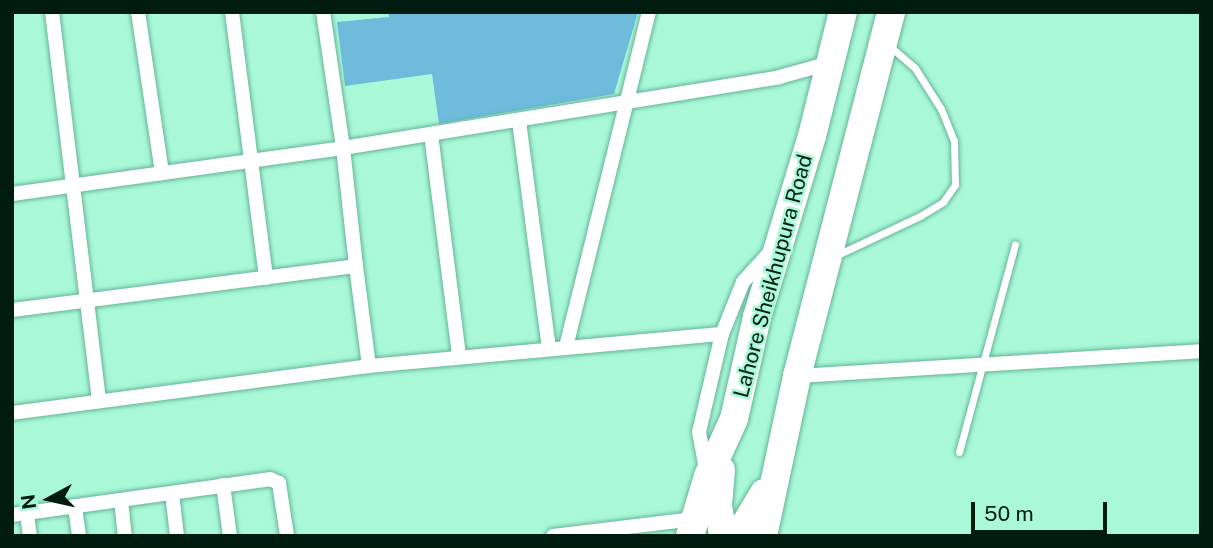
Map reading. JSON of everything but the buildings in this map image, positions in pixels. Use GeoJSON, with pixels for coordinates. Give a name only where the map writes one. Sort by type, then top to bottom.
{"type":"FeatureCollection","features":[{"type":"Feature","properties":{"kind":"highway","name":"Lahore Sheikhupura Road"},"geometry":{"type":"LineString","coordinates":[[692,527],[708,476],[734,419],[843,12]]}},
{"type":"Feature","properties":{"kind":"highway"},"geometry":{"type":"LineString","coordinates":[[763,536],[797,376],[891,12]]}},
{"type":"Feature","properties":{"kind":"highway"},"geometry":{"type":"LineString","coordinates":[[723,448],[719,523],[729,533],[743,528],[778,466]]}},
{"type":"Feature","properties":{"kind":"street"},"geometry":{"type":"LineString","coordinates":[[52,12],[99,401]]}},
{"type":"Feature","properties":{"kind":"street"},"geometry":{"type":"LineString","coordinates":[[138,12],[162,173]]}},
{"type":"Feature","properties":{"kind":"street"},"geometry":{"type":"LineString","coordinates":[[232,12],[266,278]]}},
{"type":"Feature","properties":{"kind":"street"},"geometry":{"type":"LineString","coordinates":[[323,12],[343,148],[369,366]]}},
{"type":"Feature","properties":{"kind":"street"},"geometry":{"type":"LineString","coordinates":[[566,347],[649,12]]}},
{"type":"Feature","properties":{"kind":"street"},"geometry":{"type":"LineString","coordinates":[[12,194],[343,148],[627,104],[779,78],[830,63]]}},
{"type":"Feature","properties":{"kind":"street"},"geometry":{"type":"LineString","coordinates":[[519,121],[549,348]]}},
{"type":"Feature","properties":{"kind":"street"},"geometry":{"type":"LineString","coordinates":[[431,134],[459,357]]}},
{"type":"Feature","properties":{"kind":"street"},"geometry":{"type":"LineString","coordinates":[[708,476],[699,432],[722,334],[743,282],[781,239]]}},
{"type":"Feature","properties":{"kind":"street"},"geometry":{"type":"LineString","coordinates":[[12,310],[356,266]]}},
{"type":"Feature","properties":{"kind":"street"},"geometry":{"type":"LineString","coordinates":[[12,413],[369,366],[722,334]]}},
{"type":"Feature","properties":{"kind":"street"},"geometry":{"type":"LineString","coordinates":[[797,376],[1201,351]]}},
{"type":"Feature","properties":{"kind":"street"},"geometry":{"type":"LineString","coordinates":[[30,536],[19,514],[275,479],[287,536]]}},
{"type":"Feature","properties":{"kind":"street"},"geometry":{"type":"LineString","coordinates":[[223,485],[230,536]]}},
{"type":"Feature","properties":{"kind":"street"},"geometry":{"type":"LineString","coordinates":[[172,493],[177,536]]}},
{"type":"Feature","properties":{"kind":"street"},"geometry":{"type":"LineString","coordinates":[[121,500],[125,536]]}},
{"type":"Feature","properties":{"kind":"street"},"geometry":{"type":"LineString","coordinates":[[75,507],[79,536]]}},
{"type":"Feature","properties":{"kind":"street"},"geometry":{"type":"LineString","coordinates":[[553,536],[692,527]]}},
{"type":"Feature","properties":{"kind":"lane"},"geometry":{"type":"LineString","coordinates":[[829,259],[920,216],[943,202],[955,185],[954,141],[941,109],[915,68],[883,40]]}},
{"type":"Feature","properties":{"kind":"lane"},"geometry":{"type":"LineString","coordinates":[[959,452],[1015,244]]}}]}
